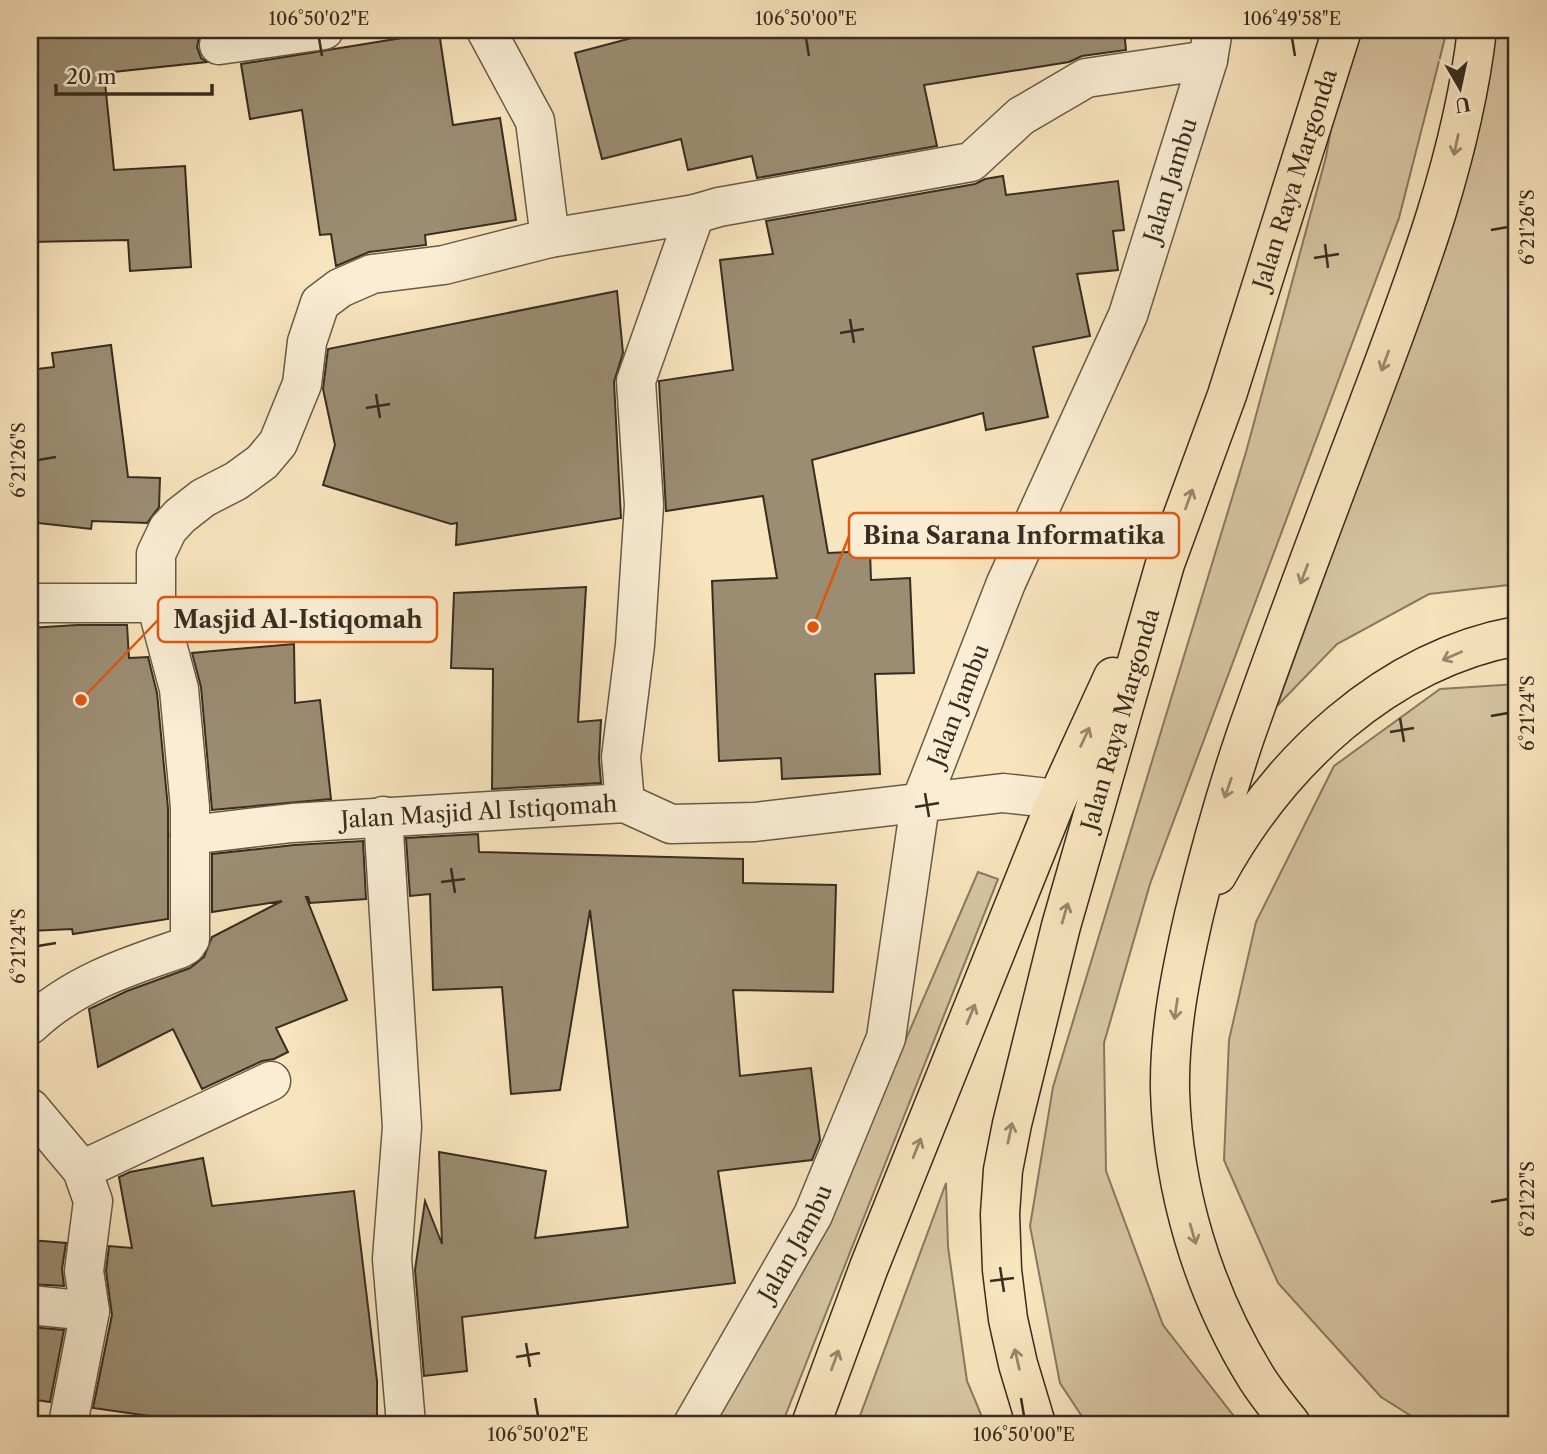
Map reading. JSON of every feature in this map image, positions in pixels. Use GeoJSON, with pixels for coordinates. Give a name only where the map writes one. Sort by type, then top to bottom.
{"type":"FeatureCollection","features":[{"type":"Feature","properties":{"kind":"main road","name":"Jalan Raya Margonda"},"geometry":{"type":"LineString","coordinates":[[1036,1424],[1008,1319],[1000,1214],[1003,1170],[1061,926],[1165,564],[1227,395],[1342,30]]}},
{"type":"Feature","properties":{"kind":"main road"},"geometry":{"type":"LineString","coordinates":[[1291,1424],[1257,1379],[1212,1294],[1194,1240],[1181,1188],[1173,1136],[1170,1088],[1172,1040],[1188,941],[1224,798],[1279,642],[1399,323],[1447,179],[1477,30]]}},
{"type":"Feature","properties":{"kind":"main road"},"geometry":{"type":"LineString","coordinates":[[811,1424],[869,1267],[1057,799],[1165,564]]}},
{"type":"Feature","properties":{"kind":"main road"},"geometry":{"type":"LineString","coordinates":[[1188,941],[1236,841],[1297,762],[1331,730],[1408,676],[1462,651],[1517,636]]}},
{"type":"Feature","properties":{"kind":"street"},"geometry":{"type":"LineString","coordinates":[[219,45],[324,30]]}},
{"type":"Feature","properties":{"kind":"street"},"geometry":{"type":"LineString","coordinates":[[486,30],[535,121],[550,237]]}},
{"type":"Feature","properties":{"kind":"street"},"geometry":{"type":"LineString","coordinates":[[30,1025],[77,990],[99,978],[186,945],[190,939],[190,807],[179,689],[156,603],[156,554],[168,529],[180,516],[203,498],[236,481],[262,462],[278,443],[302,384],[307,342],[320,303],[340,288],[372,274],[444,265],[550,237],[695,214],[719,207],[971,162],[1021,116],[1086,78],[1210,45]]}},
{"type":"Feature","properties":{"kind":"street","name":"Jalan Jambu"},"geometry":{"type":"LineString","coordinates":[[693,1424],[813,1215],[886,1038],[920,804],[1006,583],[1128,315],[1210,45]]}},
{"type":"Feature","properties":{"kind":"street"},"geometry":{"type":"LineString","coordinates":[[625,803],[621,757],[635,645],[644,505],[636,381],[695,214]]}},
{"type":"Feature","properties":{"kind":"street"},"geometry":{"type":"LineString","coordinates":[[30,603],[156,603]]}},
{"type":"Feature","properties":{"kind":"street","name":"Jalan Masjid Al Istiqomah"},"geometry":{"type":"LineString","coordinates":[[190,835],[236,828],[383,816],[625,803],[671,824],[755,822],[1003,793],[1057,799]]}},
{"type":"Feature","properties":{"kind":"street"},"geometry":{"type":"LineString","coordinates":[[383,816],[402,1127],[392,1259],[406,1424]]}},
{"type":"Feature","properties":{"kind":"street"},"geometry":{"type":"LineString","coordinates":[[82,1170],[271,1081]]}},
{"type":"Feature","properties":{"kind":"street"},"geometry":{"type":"LineString","coordinates":[[30,1108],[82,1170],[93,1201],[84,1271],[90,1311],[68,1424]]}},
{"type":"Feature","properties":{"kind":"street"},"geometry":{"type":"LineString","coordinates":[[30,1305],[90,1311]]}},
{"type":"Feature","properties":{"kind":"shaded area"},"geometry":{"type":"Polygon","coordinates":[[[1348,30],[1447,30],[1399,218],[1150,884],[1104,1043],[1106,1171],[1163,1325],[1240,1424],[1087,1424],[1060,1383],[1030,1226],[1053,1087],[1246,452],[1326,157],[1348,30]]]}},
{"type":"Feature","properties":{"kind":"shaded area"},"geometry":{"type":"Polygon","coordinates":[[[1494,30],[1517,30],[1517,584],[1429,594],[1337,644],[1277,706],[1429,286],[1474,151],[1494,30]]]}},
{"type":"Feature","properties":{"kind":"shaded area"},"geometry":{"type":"Polygon","coordinates":[[[1517,684],[1517,1424],[1424,1424],[1381,1397],[1278,1283],[1224,1160],[1229,1040],[1256,922],[1334,766],[1440,689],[1517,684]]]}},
{"type":"Feature","properties":{"kind":"shaded area"},"geometry":{"type":"Polygon","coordinates":[[[978,872],[998,879],[782,1424],[713,1424],[831,1213],[978,872]]]}},
{"type":"Feature","properties":{"kind":"shaded area"},"geometry":{"type":"Polygon","coordinates":[[[946,1183],[948,1247],[967,1381],[985,1424],[857,1424],[946,1183]]]}},
{"type":"Feature","properties":{"kind":"building"},"geometry":{"type":"Polygon","coordinates":[[[30,30],[204,30],[197,47],[201,58],[207,62],[104,73],[114,170],[185,166],[191,267],[130,271],[128,240],[30,242],[30,30]]]}},
{"type":"Feature","properties":{"kind":"building"},"geometry":{"type":"Polygon","coordinates":[[[662,30],[1124,30],[1126,50],[924,85],[937,146],[757,178],[752,156],[688,170],[681,139],[602,159],[575,53],[662,30]]]}},
{"type":"Feature","properties":{"kind":"building"},"geometry":{"type":"Polygon","coordinates":[[[439,32],[453,125],[500,118],[516,220],[425,235],[426,245],[369,252],[336,266],[331,234],[320,235],[302,110],[250,119],[241,64],[439,32]]]}},
{"type":"Feature","properties":{"kind":"building"},"geometry":{"type":"Polygon","coordinates":[[[1003,176],[1006,195],[1118,181],[1124,230],[1113,231],[1118,270],[1077,274],[1090,336],[1033,347],[1048,417],[986,430],[983,413],[812,460],[828,553],[870,551],[871,580],[910,578],[914,673],[875,674],[880,774],[782,779],[781,758],[719,761],[712,581],[777,578],[763,496],[666,511],[659,381],[733,370],[720,260],[773,254],[766,221],[975,184],[1003,176]]]}},
{"type":"Feature","properties":{"kind":"building"},"geometry":{"type":"Polygon","coordinates":[[[617,291],[623,353],[614,382],[621,518],[456,545],[457,523],[451,524],[323,485],[335,445],[323,389],[328,349],[617,291]]]}},
{"type":"Feature","properties":{"kind":"building"},"geometry":{"type":"Polygon","coordinates":[[[111,345],[128,477],[160,478],[159,507],[147,523],[92,521],[91,529],[30,522],[30,370],[54,367],[52,353],[111,345]]]}},
{"type":"Feature","properties":{"kind":"building"},"geometry":{"type":"Polygon","coordinates":[[[586,587],[578,722],[601,720],[601,783],[492,789],[493,669],[451,668],[454,593],[586,587]]]}},
{"type":"Feature","properties":{"kind":"building"},"geometry":{"type":"Polygon","coordinates":[[[127,625],[129,658],[148,657],[157,693],[168,808],[168,919],[73,934],[72,929],[30,931],[30,628],[127,625]]]}},
{"type":"Feature","properties":{"kind":"building"},"geometry":{"type":"Polygon","coordinates":[[[294,644],[295,703],[320,700],[331,799],[212,810],[201,687],[192,653],[294,644]]]}},
{"type":"Feature","properties":{"kind":"building"},"geometry":{"type":"Polygon","coordinates":[[[478,834],[479,852],[743,859],[743,883],[836,885],[833,992],[733,990],[740,1076],[811,1068],[820,1140],[812,1160],[718,1171],[735,1283],[462,1317],[467,1371],[424,1376],[415,1270],[425,1201],[442,1244],[439,1152],[546,1171],[535,1238],[628,1227],[590,910],[560,1090],[511,1094],[502,987],[433,990],[430,894],[410,896],[406,838],[478,834]]]}},
{"type":"Feature","properties":{"kind":"building"},"geometry":{"type":"Polygon","coordinates":[[[363,841],[366,899],[310,903],[306,897],[347,1000],[276,1028],[288,1052],[202,1089],[173,1029],[98,1067],[89,1009],[127,991],[190,968],[204,957],[212,937],[282,901],[212,912],[212,854],[363,841]]]}},
{"type":"Feature","properties":{"kind":"building"},"geometry":{"type":"Polygon","coordinates":[[[203,1158],[212,1206],[354,1191],[377,1381],[377,1421],[205,1424],[93,1408],[112,1315],[106,1271],[109,1246],[132,1248],[119,1177],[130,1172],[203,1158]]]}},
{"type":"Feature","properties":{"kind":"building"},"geometry":{"type":"Polygon","coordinates":[[[30,1240],[66,1243],[62,1269],[64,1286],[30,1284],[30,1240]]]}},
{"type":"Feature","properties":{"kind":"building"},"geometry":{"type":"Polygon","coordinates":[[[30,1327],[64,1330],[50,1402],[30,1399],[30,1327]]]}},
{"type":"Feature","properties":{"kind":"place","name":"Bina Sarana Informatika"},"geometry":{"type":"Point","coordinates":[813,627]}},
{"type":"Feature","properties":{"kind":"place","name":"Masjid Al-Istiqomah"},"geometry":{"type":"Point","coordinates":[81,700]}}]}
